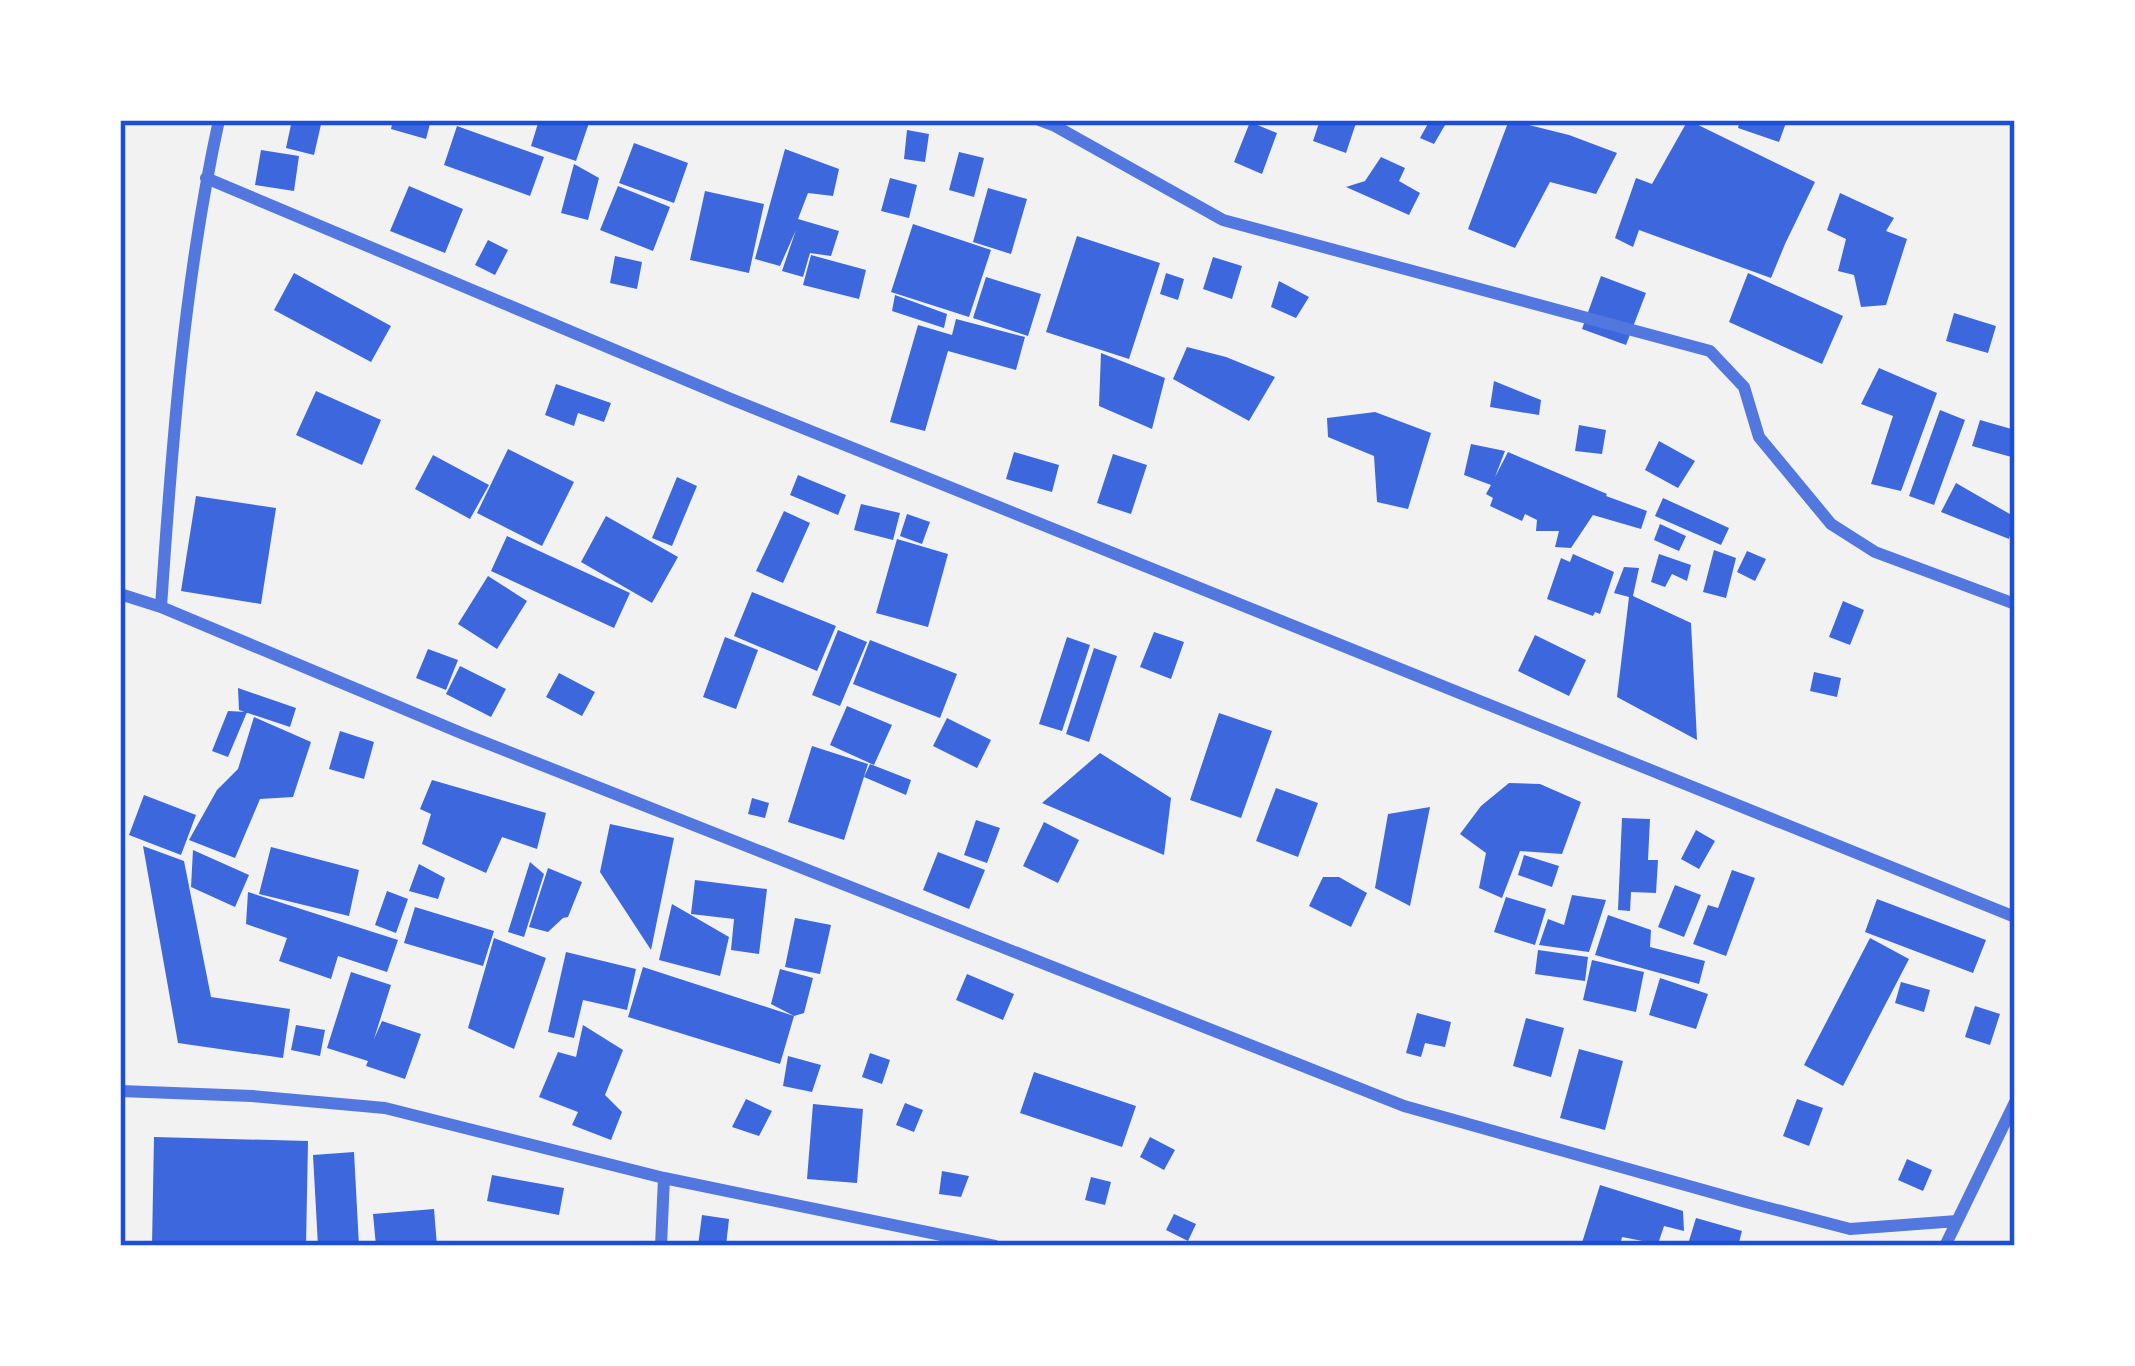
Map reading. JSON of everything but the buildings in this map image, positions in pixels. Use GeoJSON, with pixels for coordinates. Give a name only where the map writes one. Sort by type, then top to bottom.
{"type":"FeatureCollection","features":[{"type":"Feature","properties":{"kind":"street"},"geometry":{"type":"LineString","coordinates":[[161,607],[175,410],[206,178],[219,120]]}},
{"type":"Feature","properties":{"kind":"street"},"geometry":{"type":"LineString","coordinates":[[1040,120],[1223,220],[1710,351],[1744,387],[1759,437],[1831,524],[1875,552],[2015,604]]}},
{"type":"Feature","properties":{"kind":"street"},"geometry":{"type":"LineString","coordinates":[[206,178],[731,399],[2015,917]]}},
{"type":"Feature","properties":{"kind":"street"},"geometry":{"type":"LineString","coordinates":[[120,594],[1404,1106],[1850,1228],[1957,1222]]}},
{"type":"Feature","properties":{"kind":"street"},"geometry":{"type":"LineString","coordinates":[[120,1090],[385,1108],[664,1178],[995,1246]]}},
{"type":"Feature","properties":{"kind":"street"},"geometry":{"type":"LineString","coordinates":[[1945,1246],[2015,1102]]}},
{"type":"Feature","properties":{"kind":"street"},"geometry":{"type":"LineString","coordinates":[[661,1246],[664,1178]]}}]}
